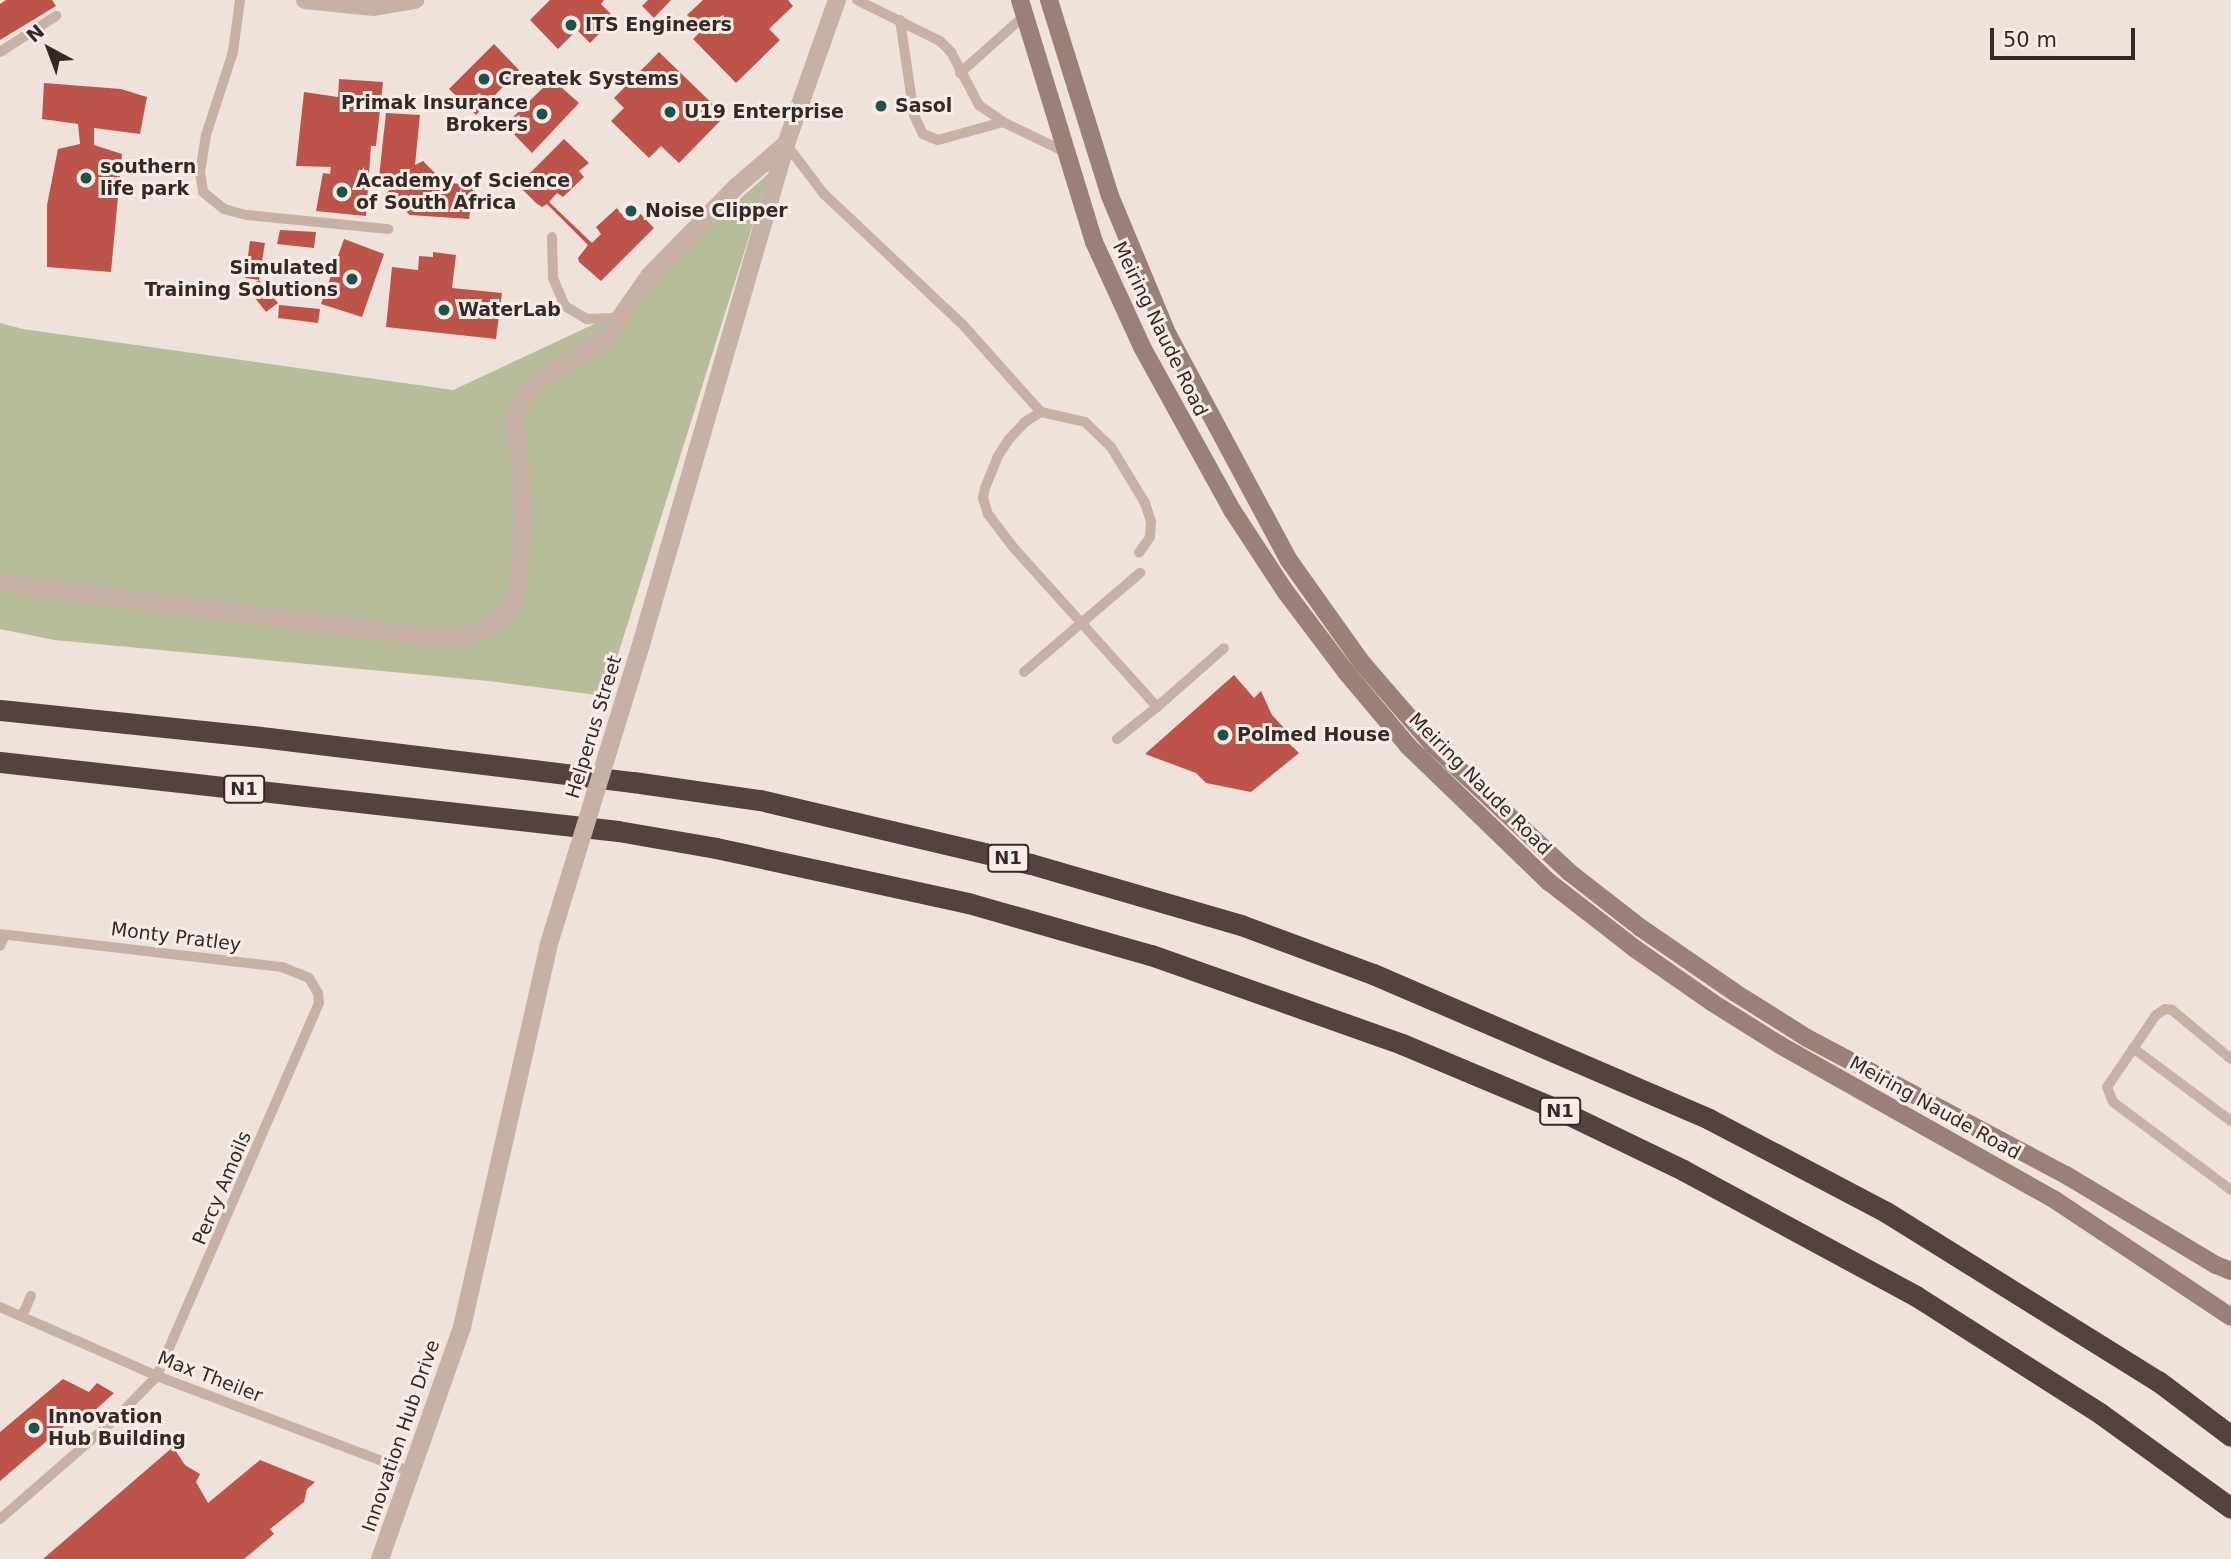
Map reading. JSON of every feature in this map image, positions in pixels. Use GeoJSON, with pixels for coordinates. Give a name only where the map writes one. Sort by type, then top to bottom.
{"type":"FeatureCollection","features":[{"type":"Feature","properties":{"kind":"highway"},"geometry":{"type":"LineString","coordinates":[[0,701],[25,712]]}},
{"type":"Feature","properties":{"kind":"highway","name":"N1"},"geometry":{"type":"LineString","coordinates":[[0,710],[253,736],[760,800],[1018,860],[1241,925],[1373,974],[1709,1119],[1886,1212],[2146,1373],[2231,1436]]}},
{"type":"Feature","properties":{"kind":"highway","name":"N1"},"geometry":{"type":"LineString","coordinates":[[0,762],[618,831],[742,853],[968,903],[1163,959],[1402,1044],[1559,1110],[1683,1170],[1916,1296],[2101,1414],[2231,1508]]}},
{"type":"Feature","properties":{"kind":"street"},"geometry":{"type":"LineString","coordinates":[[305,0],[374,7],[415,0]]}},
{"type":"Feature","properties":{"kind":"street","name":"Helperus Street"},"geometry":{"type":"LineString","coordinates":[[462,1327],[548,947],[642,641],[786,144],[836,0]]}},
{"type":"Feature","properties":{"kind":"street","name":"Meiring Naude Road"},"geometry":{"type":"LineString","coordinates":[[1049,0],[1110,196],[1168,335],[1289,559],[1362,663],[1433,745],[1569,872],[1681,957],[1807,1038],[2066,1175],[2224,1268],[2222,1279],[2231,1285]]}},
{"type":"Feature","properties":{"kind":"street","name":"Meiring Naude Road"},"geometry":{"type":"LineString","coordinates":[[1022,8],[1094,242],[1142,347],[1232,510],[1285,591],[1346,672],[1408,746],[1476,815],[1549,882],[1634,948],[1713,1003],[1780,1045],[2055,1200],[2231,1317]]}},
{"type":"Feature","properties":{"kind":"street"},"geometry":{"type":"LineString","coordinates":[[0,583],[399,634],[464,638],[494,624],[511,608],[518,588],[523,514],[520,459],[513,418],[527,392],[548,374],[603,342],[650,275],[737,186],[786,144]]}},
{"type":"Feature","properties":{"kind":"street","name":"Innovation Hub Drive"},"geometry":{"type":"LineString","coordinates":[[380,1559],[462,1327]]}},
{"type":"Feature","properties":{"kind":"lane"},"geometry":{"type":"LineString","coordinates":[[240,0],[233,52],[208,126],[200,172],[204,192],[223,209],[247,215],[388,229]]}},
{"type":"Feature","properties":{"kind":"lane"},"geometry":{"type":"LineString","coordinates":[[857,0],[940,41],[951,52],[979,105],[1003,122],[1065,152]]}},
{"type":"Feature","properties":{"kind":"lane"},"geometry":{"type":"LineString","coordinates":[[960,73],[1022,8]]}},
{"type":"Feature","properties":{"kind":"lane"},"geometry":{"type":"LineString","coordinates":[[0,52],[56,16]]}},
{"type":"Feature","properties":{"kind":"lane"},"geometry":{"type":"LineString","coordinates":[[900,20],[914,115],[923,134],[938,140],[1003,122]]}},
{"type":"Feature","properties":{"kind":"lane"},"geometry":{"type":"LineString","coordinates":[[786,144],[824,194],[964,327],[1041,412],[1085,422],[1111,447],[1145,503],[1151,522],[1150,537],[1139,553]]}},
{"type":"Feature","properties":{"kind":"lane"},"geometry":{"type":"LineString","coordinates":[[552,237],[553,278],[565,306],[587,319],[622,318]]}},
{"type":"Feature","properties":{"kind":"lane"},"geometry":{"type":"LineString","coordinates":[[1041,412],[1025,422],[998,456],[985,489],[985,507],[1013,547],[1157,706]]}},
{"type":"Feature","properties":{"kind":"lane"},"geometry":{"type":"LineString","coordinates":[[1024,672],[1140,573]]}},
{"type":"Feature","properties":{"kind":"lane"},"geometry":{"type":"LineString","coordinates":[[1117,739],[1224,648]]}},
{"type":"Feature","properties":{"kind":"lane"},"geometry":{"type":"LineString","coordinates":[[0,946],[2,935]]}},
{"type":"Feature","properties":{"kind":"lane","name":"Monty Pratley"},"geometry":{"type":"LineString","coordinates":[[2,935],[282,967],[303,974],[315,985],[319,998],[317,1012]]}},
{"type":"Feature","properties":{"kind":"lane"},"geometry":{"type":"LineString","coordinates":[[2231,1059],[2169,1009],[2156,1015],[2107,1087],[2113,1102],[2231,1190]]}},
{"type":"Feature","properties":{"kind":"lane","name":"Percy Amoils"},"geometry":{"type":"LineString","coordinates":[[157,1376],[317,1012]]}},
{"type":"Feature","properties":{"kind":"lane"},"geometry":{"type":"LineString","coordinates":[[2133,1048],[2231,1121]]}},
{"type":"Feature","properties":{"kind":"lane"},"geometry":{"type":"LineString","coordinates":[[22,1316],[31,1296]]}},
{"type":"Feature","properties":{"kind":"lane","name":"Max Theiler"},"geometry":{"type":"LineString","coordinates":[[0,1307],[157,1376],[411,1472]]}},
{"type":"Feature","properties":{"kind":"lane"},"geometry":{"type":"LineString","coordinates":[[0,1519],[114,1420],[157,1376]]}},
{"type":"Feature","properties":{"kind":"green space"},"geometry":{"type":"Polygon","coordinates":[[[769,173],[605,696],[488,681],[54,640],[0,629],[0,323],[23,329],[453,390],[605,319],[769,173]]]}},
{"type":"Feature","properties":{"kind":"building"},"geometry":{"type":"Polygon","coordinates":[[[6,0],[52,0],[56,6],[0,40],[0,4],[6,0]]]}},
{"type":"Feature","properties":{"kind":"building","name":"ITS Engineers"},"geometry":{"type":"Polygon","coordinates":[[[550,0],[604,0],[601,4],[615,18],[590,43],[577,30],[558,49],[530,20],[550,0]]]}},
{"type":"Feature","properties":{"kind":"building"},"geometry":{"type":"Polygon","coordinates":[[[648,0],[671,0],[654,18],[642,6],[648,0]]]}},
{"type":"Feature","properties":{"kind":"building"},"geometry":{"type":"Polygon","coordinates":[[[703,0],[788,0],[793,6],[769,29],[780,40],[736,83],[693,39],[702,30],[687,15],[703,0]]]}},
{"type":"Feature","properties":{"kind":"building","name":"Createk Systems"},"geometry":{"type":"Polygon","coordinates":[[[494,44],[519,70],[476,115],[449,89],[494,44]]]}},
{"type":"Feature","properties":{"kind":"building","name":"U19 Enterprise"},"geometry":{"type":"Polygon","coordinates":[[[659,52],[725,116],[679,163],[661,146],[649,158],[611,121],[624,108],[614,98],[659,52]]]}},
{"type":"Feature","properties":{"kind":"building"},"geometry":{"type":"Polygon","coordinates":[[[339,79],[383,82],[376,146],[371,146],[366,216],[316,211],[323,173],[330,174],[331,167],[296,166],[304,92],[338,97],[339,79]]]}},
{"type":"Feature","properties":{"kind":"building","name":"Primak Insurance Brokers"},"geometry":{"type":"Polygon","coordinates":[[[552,79],[579,103],[532,153],[505,125],[552,79]]]}},
{"type":"Feature","properties":{"kind":"building","name":"southern life park"},"geometry":{"type":"Polygon","coordinates":[[[44,83],[121,89],[147,97],[140,134],[94,128],[94,145],[122,154],[111,272],[47,267],[47,205],[58,149],[80,144],[78,124],[42,119],[44,83]]]}},
{"type":"Feature","properties":{"kind":"building"},"geometry":{"type":"Polygon","coordinates":[[[386,113],[420,115],[415,165],[423,161],[435,173],[426,181],[474,185],[469,219],[410,215],[385,194],[389,191],[379,177],[386,113]]]}},
{"type":"Feature","properties":{"kind":"building","name":"Noise Clipper"},"geometry":{"type":"Polygon","coordinates":[[[564,139],[589,163],[579,171],[584,177],[563,197],[557,193],[549,202],[592,243],[601,234],[596,227],[617,208],[621,214],[631,204],[654,228],[601,281],[579,262],[578,258],[588,245],[547,204],[542,207],[518,185],[564,139]]]}},
{"type":"Feature","properties":{"kind":"building"},"geometry":{"type":"Polygon","coordinates":[[[280,230],[316,232],[314,248],[277,244],[280,230]]]}},
{"type":"Feature","properties":{"kind":"building","name":"Simulated Training Solutions"},"geometry":{"type":"Polygon","coordinates":[[[344,239],[384,254],[362,317],[321,304],[344,239]]]}},
{"type":"Feature","properties":{"kind":"building"},"geometry":{"type":"Polygon","coordinates":[[[250,241],[265,243],[259,280],[245,278],[250,241]]]}},
{"type":"Feature","properties":{"kind":"building","name":"WaterLab"},"geometry":{"type":"Polygon","coordinates":[[[433,252],[456,255],[452,288],[502,293],[496,339],[386,327],[392,267],[418,270],[419,256],[433,257],[433,252]]]}},
{"type":"Feature","properties":{"kind":"building"},"geometry":{"type":"Polygon","coordinates":[[[259,280],[278,303],[266,312],[248,289],[259,280]]]}},
{"type":"Feature","properties":{"kind":"building"},"geometry":{"type":"Polygon","coordinates":[[[279,305],[320,309],[318,323],[278,318],[279,305]]]}},
{"type":"Feature","properties":{"kind":"building","name":"Polmed House"},"geometry":{"type":"Polygon","coordinates":[[[1234,675],[1254,698],[1261,691],[1272,715],[1284,728],[1278,733],[1299,753],[1251,792],[1206,783],[1196,773],[1145,754],[1234,675]]]}},
{"type":"Feature","properties":{"kind":"building","name":"Innovation Hub Building"},"geometry":{"type":"Polygon","coordinates":[[[63,1379],[89,1392],[97,1383],[114,1393],[81,1423],[76,1416],[0,1481],[0,1432],[63,1379]]]}},
{"type":"Feature","properties":{"kind":"building"},"geometry":{"type":"Polygon","coordinates":[[[173,1447],[185,1465],[200,1474],[196,1482],[208,1503],[260,1460],[315,1482],[307,1489],[304,1502],[270,1529],[274,1534],[244,1559],[43,1559],[173,1447]]]}},
{"type":"Feature","properties":{"kind":"place","name":"ITS Engineers"},"geometry":{"type":"Point","coordinates":[571,25]}},
{"type":"Feature","properties":{"kind":"place","name":"Createk Systems"},"geometry":{"type":"Point","coordinates":[484,79]}},
{"type":"Feature","properties":{"kind":"place","name":"Sasol"},"geometry":{"type":"Point","coordinates":[881,106]}},
{"type":"Feature","properties":{"kind":"place","name":"U19 Enterprise"},"geometry":{"type":"Point","coordinates":[670,112]}},
{"type":"Feature","properties":{"kind":"place","name":"Primak Insurance Brokers"},"geometry":{"type":"Point","coordinates":[542,114]}},
{"type":"Feature","properties":{"kind":"place","name":"southern life park"},"geometry":{"type":"Point","coordinates":[86,178]}},
{"type":"Feature","properties":{"kind":"place","name":"Academy of Science of South Africa"},"geometry":{"type":"Point","coordinates":[342,192]}},
{"type":"Feature","properties":{"kind":"place","name":"Noise Clipper"},"geometry":{"type":"Point","coordinates":[631,211]}},
{"type":"Feature","properties":{"kind":"place","name":"Simulated Training Solutions"},"geometry":{"type":"Point","coordinates":[352,279]}},
{"type":"Feature","properties":{"kind":"place","name":"WaterLab"},"geometry":{"type":"Point","coordinates":[444,310]}},
{"type":"Feature","properties":{"kind":"place","name":"Polmed House"},"geometry":{"type":"Point","coordinates":[1223,735]}},
{"type":"Feature","properties":{"kind":"place","name":"Innovation Hub Building"},"geometry":{"type":"Point","coordinates":[34,1428]}}]}
